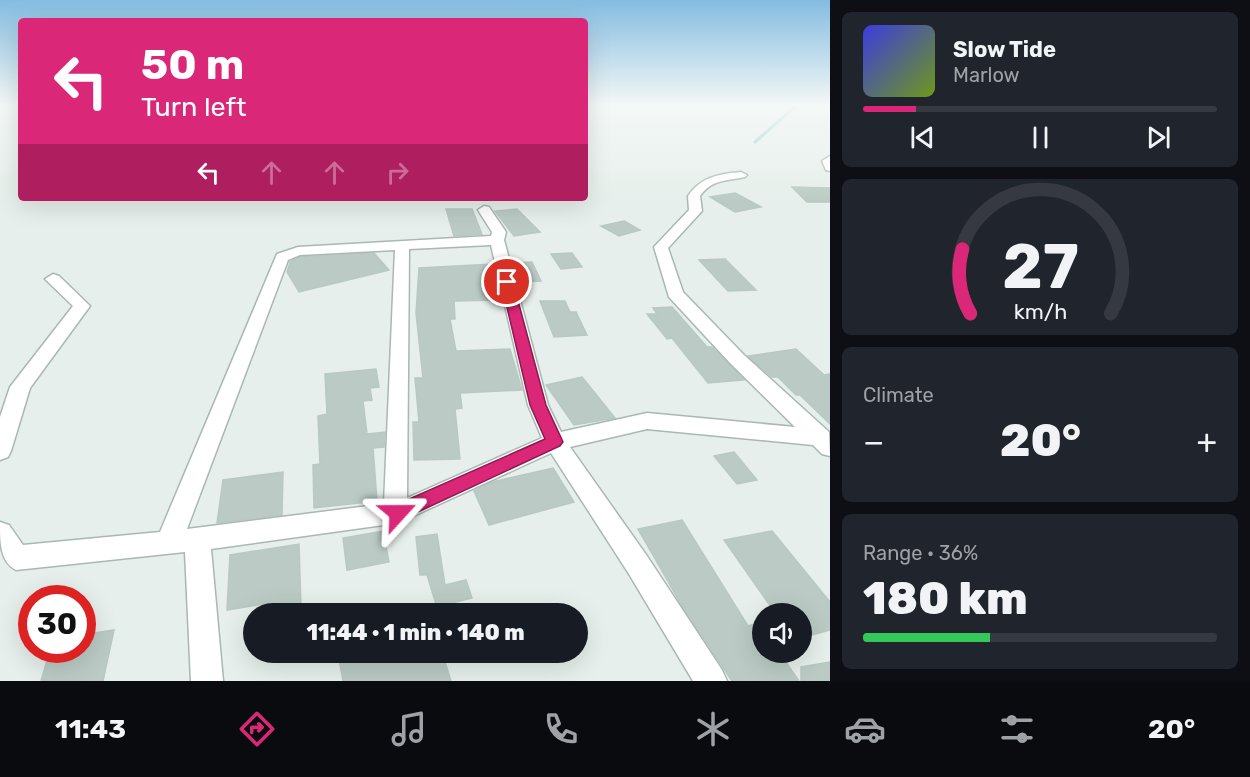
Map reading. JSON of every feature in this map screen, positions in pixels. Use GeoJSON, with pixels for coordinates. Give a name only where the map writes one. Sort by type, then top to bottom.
{"type":"FeatureCollection","features":[{"type":"Feature","properties":{"kind":"street"},"geometry":{"type":"LineString","coordinates":[[830,159],[828,161],[830,168]]}},
{"type":"Feature","properties":{"kind":"street"},"geometry":{"type":"LineString","coordinates":[[741,175],[708,180],[698,189],[694,196],[696,211],[661,247],[670,281],[675,294],[737,359],[826,443]]}},
{"type":"Feature","properties":{"kind":"street"},"geometry":{"type":"LineString","coordinates":[[484,210],[499,232],[497,240],[538,405],[555,442],[638,565],[711,681]]}},
{"type":"Feature","properties":{"kind":"street"},"geometry":{"type":"LineString","coordinates":[[169,543],[282,257],[298,251],[497,240]]}},
{"type":"Feature","properties":{"kind":"street"},"geometry":{"type":"LineString","coordinates":[[398,513],[395,501],[402,247]]}},
{"type":"Feature","properties":{"kind":"street"},"geometry":{"type":"LineString","coordinates":[[0,451],[20,387],[82,306],[53,279]]}},
{"type":"Feature","properties":{"kind":"street"},"geometry":{"type":"LineString","coordinates":[[0,533],[16,558],[169,543],[398,513],[555,442],[647,421],[826,443]]}},
{"type":"Feature","properties":{"kind":"street"},"geometry":{"type":"LineString","coordinates":[[197,539],[207,681]]}},
{"type":"Feature","properties":{"kind":"building"},"geometry":{"type":"Polygon","coordinates":[[[792,187],[830,188],[830,202],[807,202],[792,187]]]}},
{"type":"Feature","properties":{"kind":"building"},"geometry":{"type":"Polygon","coordinates":[[[735,193],[761,207],[735,212],[710,197],[735,193]]]}},
{"type":"Feature","properties":{"kind":"building"},"geometry":{"type":"Polygon","coordinates":[[[446,209],[472,209],[482,234],[454,236],[446,209]]]}},
{"type":"Feature","properties":{"kind":"building"},"geometry":{"type":"Polygon","coordinates":[[[517,209],[540,232],[514,236],[495,211],[517,209]]]}},
{"type":"Feature","properties":{"kind":"building"},"geometry":{"type":"Polygon","coordinates":[[[624,221],[640,230],[619,236],[601,226],[624,221]]]}},
{"type":"Feature","properties":{"kind":"building"},"geometry":{"type":"Polygon","coordinates":[[[374,253],[389,270],[299,292],[287,272],[290,262],[300,257],[374,253]]]}},
{"type":"Feature","properties":{"kind":"building"},"geometry":{"type":"Polygon","coordinates":[[[572,253],[582,267],[561,269],[551,254],[572,253]]]}},
{"type":"Feature","properties":{"kind":"building"},"geometry":{"type":"Polygon","coordinates":[[[725,259],[756,290],[728,291],[699,260],[725,259]]]}},
{"type":"Feature","properties":{"kind":"building"},"geometry":{"type":"Polygon","coordinates":[[[532,262],[541,281],[517,282],[512,263],[532,262]]]}},
{"type":"Feature","properties":{"kind":"building"},"geometry":{"type":"Polygon","coordinates":[[[493,264],[501,300],[454,301],[455,319],[450,319],[456,351],[510,349],[522,390],[460,393],[462,408],[455,409],[460,459],[414,460],[413,422],[419,422],[415,378],[423,378],[416,313],[419,268],[493,264]]]}},
{"type":"Feature","properties":{"kind":"building"},"geometry":{"type":"Polygon","coordinates":[[[540,301],[565,301],[570,312],[576,312],[587,335],[554,337],[540,301]]]}},
{"type":"Feature","properties":{"kind":"building"},"geometry":{"type":"Polygon","coordinates":[[[672,307],[707,347],[712,347],[744,380],[708,383],[672,338],[667,339],[647,314],[657,314],[653,308],[672,307]]]}},
{"type":"Feature","properties":{"kind":"building"},"geometry":{"type":"Polygon","coordinates":[[[796,349],[824,375],[830,374],[830,424],[800,395],[796,395],[778,377],[772,377],[748,356],[796,349]]]}},
{"type":"Feature","properties":{"kind":"building"},"geometry":{"type":"Polygon","coordinates":[[[376,369],[379,387],[370,388],[372,400],[363,401],[367,434],[385,432],[384,447],[373,448],[377,501],[314,508],[313,465],[320,464],[318,416],[327,414],[325,374],[376,369]]]}},
{"type":"Feature","properties":{"kind":"building"},"geometry":{"type":"Polygon","coordinates":[[[582,377],[615,418],[574,425],[546,385],[582,377]]]}},
{"type":"Feature","properties":{"kind":"building"},"geometry":{"type":"Polygon","coordinates":[[[734,452],[757,480],[737,484],[714,456],[734,452]]]}},
{"type":"Feature","properties":{"kind":"building"},"geometry":{"type":"Polygon","coordinates":[[[553,468],[574,502],[489,525],[474,491],[492,482],[553,468]]]}},
{"type":"Feature","properties":{"kind":"building"},"geometry":{"type":"Polygon","coordinates":[[[283,472],[282,515],[217,523],[223,480],[283,472]]]}},
{"type":"Feature","properties":{"kind":"building"},"geometry":{"type":"Polygon","coordinates":[[[682,520],[748,626],[752,625],[752,663],[787,663],[799,681],[732,681],[681,604],[638,529],[682,520]]]}},
{"type":"Feature","properties":{"kind":"building"},"geometry":{"type":"Polygon","coordinates":[[[383,531],[389,562],[347,570],[343,538],[383,531]]]}},
{"type":"Feature","properties":{"kind":"building"},"geometry":{"type":"Polygon","coordinates":[[[772,531],[830,602],[830,630],[812,635],[812,603],[768,603],[724,540],[772,531]]]}},
{"type":"Feature","properties":{"kind":"building"},"geometry":{"type":"Polygon","coordinates":[[[437,534],[445,585],[466,580],[472,598],[452,603],[436,603],[427,575],[420,575],[416,537],[437,534]]]}},
{"type":"Feature","properties":{"kind":"building"},"geometry":{"type":"Polygon","coordinates":[[[299,544],[301,603],[243,603],[243,607],[227,610],[230,555],[299,544]]]}},
{"type":"Feature","properties":{"kind":"building"},"geometry":{"type":"Polygon","coordinates":[[[114,630],[103,681],[41,681],[46,663],[96,663],[96,633],[114,630]]]}},
{"type":"Feature","properties":{"kind":"building"},"geometry":{"type":"Polygon","coordinates":[[[830,662],[830,681],[801,681],[801,667],[830,662]]]}},
{"type":"Feature","properties":{"kind":"building"},"geometry":{"type":"Polygon","coordinates":[[[340,663],[445,663],[451,681],[343,681],[340,663]]]}},
{"type":"Feature","properties":{"kind":"waterway"},"geometry":{"type":"LineString","coordinates":[[755,142],[760,138]]}},
{"type":"Feature","properties":{"kind":"route"},"geometry":{"type":"LineString","coordinates":[[398,513],[555,442],[538,405],[507,282]]}}]}
